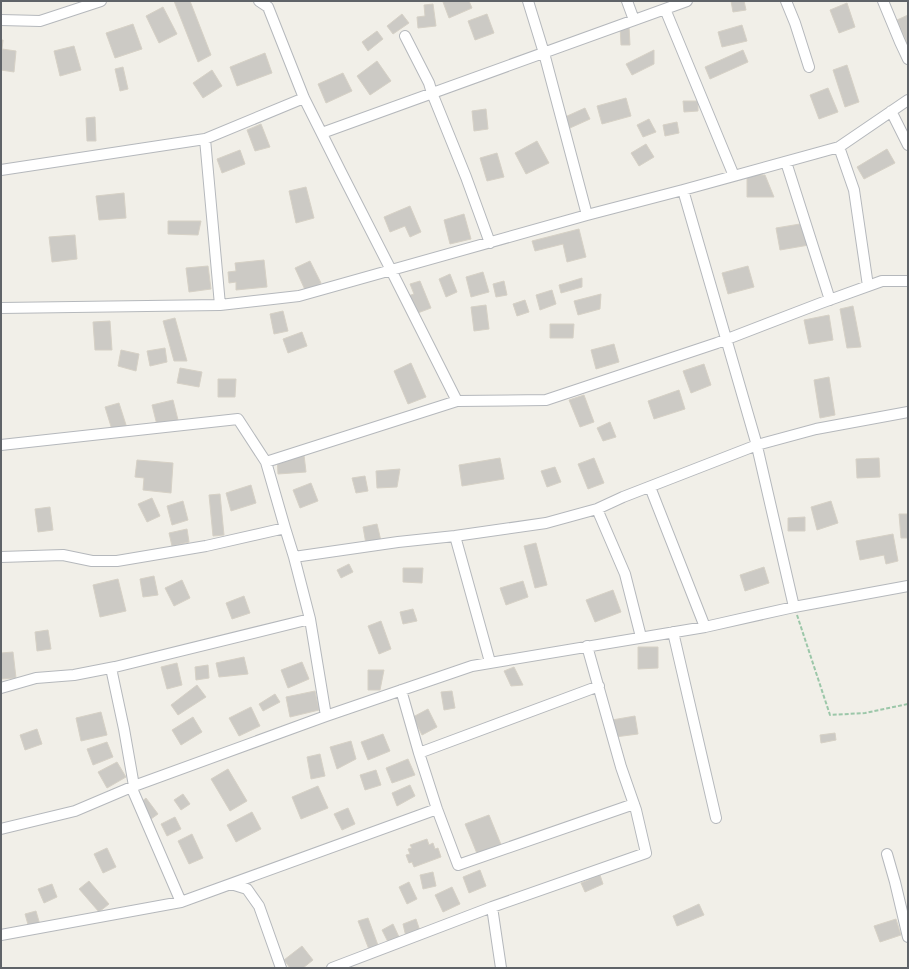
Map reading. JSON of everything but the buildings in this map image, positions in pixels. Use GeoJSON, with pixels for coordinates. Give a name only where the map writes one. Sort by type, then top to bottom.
{"type":"FeatureCollection","features":[{"type":"Feature","properties":{"kind":"street"},"geometry":{"type":"LineString","coordinates":[[1,20],[40,21],[101,1]]}},
{"type":"Feature","properties":{"kind":"street"},"geometry":{"type":"LineString","coordinates":[[259,1],[268,7],[304,98],[457,401]]}},
{"type":"Feature","properties":{"kind":"street"},"geometry":{"type":"LineString","coordinates":[[528,1],[544,53],[587,215]]}},
{"type":"Feature","properties":{"kind":"street"},"geometry":{"type":"LineString","coordinates":[[628,1],[634,20]]}},
{"type":"Feature","properties":{"kind":"street"},"geometry":{"type":"LineString","coordinates":[[322,133],[687,1]]}},
{"type":"Feature","properties":{"kind":"street"},"geometry":{"type":"LineString","coordinates":[[786,1],[795,23],[809,67]]}},
{"type":"Feature","properties":{"kind":"street"},"geometry":{"type":"LineString","coordinates":[[883,1],[908,59]]}},
{"type":"Feature","properties":{"kind":"street"},"geometry":{"type":"LineString","coordinates":[[665,9],[734,176]]}},
{"type":"Feature","properties":{"kind":"street"},"geometry":{"type":"LineString","coordinates":[[405,36],[428,83],[490,243]]}},
{"type":"Feature","properties":{"kind":"street"},"geometry":{"type":"LineString","coordinates":[[1,170],[206,139],[304,98]]}},
{"type":"Feature","properties":{"kind":"street"},"geometry":{"type":"LineString","coordinates":[[1,308],[220,305],[299,296],[587,215],[839,147],[908,100]]}},
{"type":"Feature","properties":{"kind":"street"},"geometry":{"type":"LineString","coordinates":[[891,111],[908,145]]}},
{"type":"Feature","properties":{"kind":"street"},"geometry":{"type":"LineString","coordinates":[[206,139],[220,305]]}},
{"type":"Feature","properties":{"kind":"street"},"geometry":{"type":"LineString","coordinates":[[839,147],[854,190],[868,286]]}},
{"type":"Feature","properties":{"kind":"street"},"geometry":{"type":"LineString","coordinates":[[786,162],[830,300]]}},
{"type":"Feature","properties":{"kind":"street"},"geometry":{"type":"LineString","coordinates":[[683,190],[757,446],[794,607]]}},
{"type":"Feature","properties":{"kind":"street"},"geometry":{"type":"LineString","coordinates":[[266,462],[457,401],[546,400],[727,340],[882,281],[908,279]]}},
{"type":"Feature","properties":{"kind":"street"},"geometry":{"type":"LineString","coordinates":[[294,557],[546,523],[597,509],[623,497],[757,446],[816,429],[908,412]]}},
{"type":"Feature","properties":{"kind":"street"},"geometry":{"type":"LineString","coordinates":[[1,445],[238,419],[266,462],[294,557],[310,619],[326,716]]}},
{"type":"Feature","properties":{"kind":"street"},"geometry":{"type":"LineString","coordinates":[[650,487],[705,627]]}},
{"type":"Feature","properties":{"kind":"street"},"geometry":{"type":"LineString","coordinates":[[597,509],[625,574],[641,637]]}},
{"type":"Feature","properties":{"kind":"street"},"geometry":{"type":"LineString","coordinates":[[1,557],[63,555],[92,561],[116,562],[206,546],[285,528]]}},
{"type":"Feature","properties":{"kind":"street"},"geometry":{"type":"LineString","coordinates":[[455,536],[490,662]]}},
{"type":"Feature","properties":{"kind":"street"},"geometry":{"type":"LineString","coordinates":[[1,829],[75,811],[134,786],[326,716],[472,666],[705,627],[794,607],[908,586]]}},
{"type":"Feature","properties":{"kind":"street"},"geometry":{"type":"LineString","coordinates":[[1,688],[36,678],[74,675],[111,668],[310,619]]}},
{"type":"Feature","properties":{"kind":"street"},"geometry":{"type":"LineString","coordinates":[[673,632],[716,818]]}},
{"type":"Feature","properties":{"kind":"street"},"geometry":{"type":"LineString","coordinates":[[332,968],[492,906],[646,853],[634,804],[588,646]]}},
{"type":"Feature","properties":{"kind":"street"},"geometry":{"type":"LineString","coordinates":[[111,668],[124,729],[134,786],[133,791],[181,902]]}},
{"type":"Feature","properties":{"kind":"street"},"geometry":{"type":"LineString","coordinates":[[419,753],[599,686]]}},
{"type":"Feature","properties":{"kind":"street"},"geometry":{"type":"LineString","coordinates":[[401,690],[437,809],[458,865],[634,804]]}},
{"type":"Feature","properties":{"kind":"street"},"geometry":{"type":"LineString","coordinates":[[1,935],[181,902],[437,809]]}},
{"type":"Feature","properties":{"kind":"street"},"geometry":{"type":"LineString","coordinates":[[886,854],[895,882],[908,936]]}},
{"type":"Feature","properties":{"kind":"street"},"geometry":{"type":"LineString","coordinates":[[231,884],[247,889],[259,906],[281,968]]}},
{"type":"Feature","properties":{"kind":"street"},"geometry":{"type":"LineString","coordinates":[[492,906],[501,968]]}},
{"type":"Feature","properties":{"kind":"path"},"geometry":{"type":"LineString","coordinates":[[794,607],[830,715],[865,713],[908,704]]}}]}
